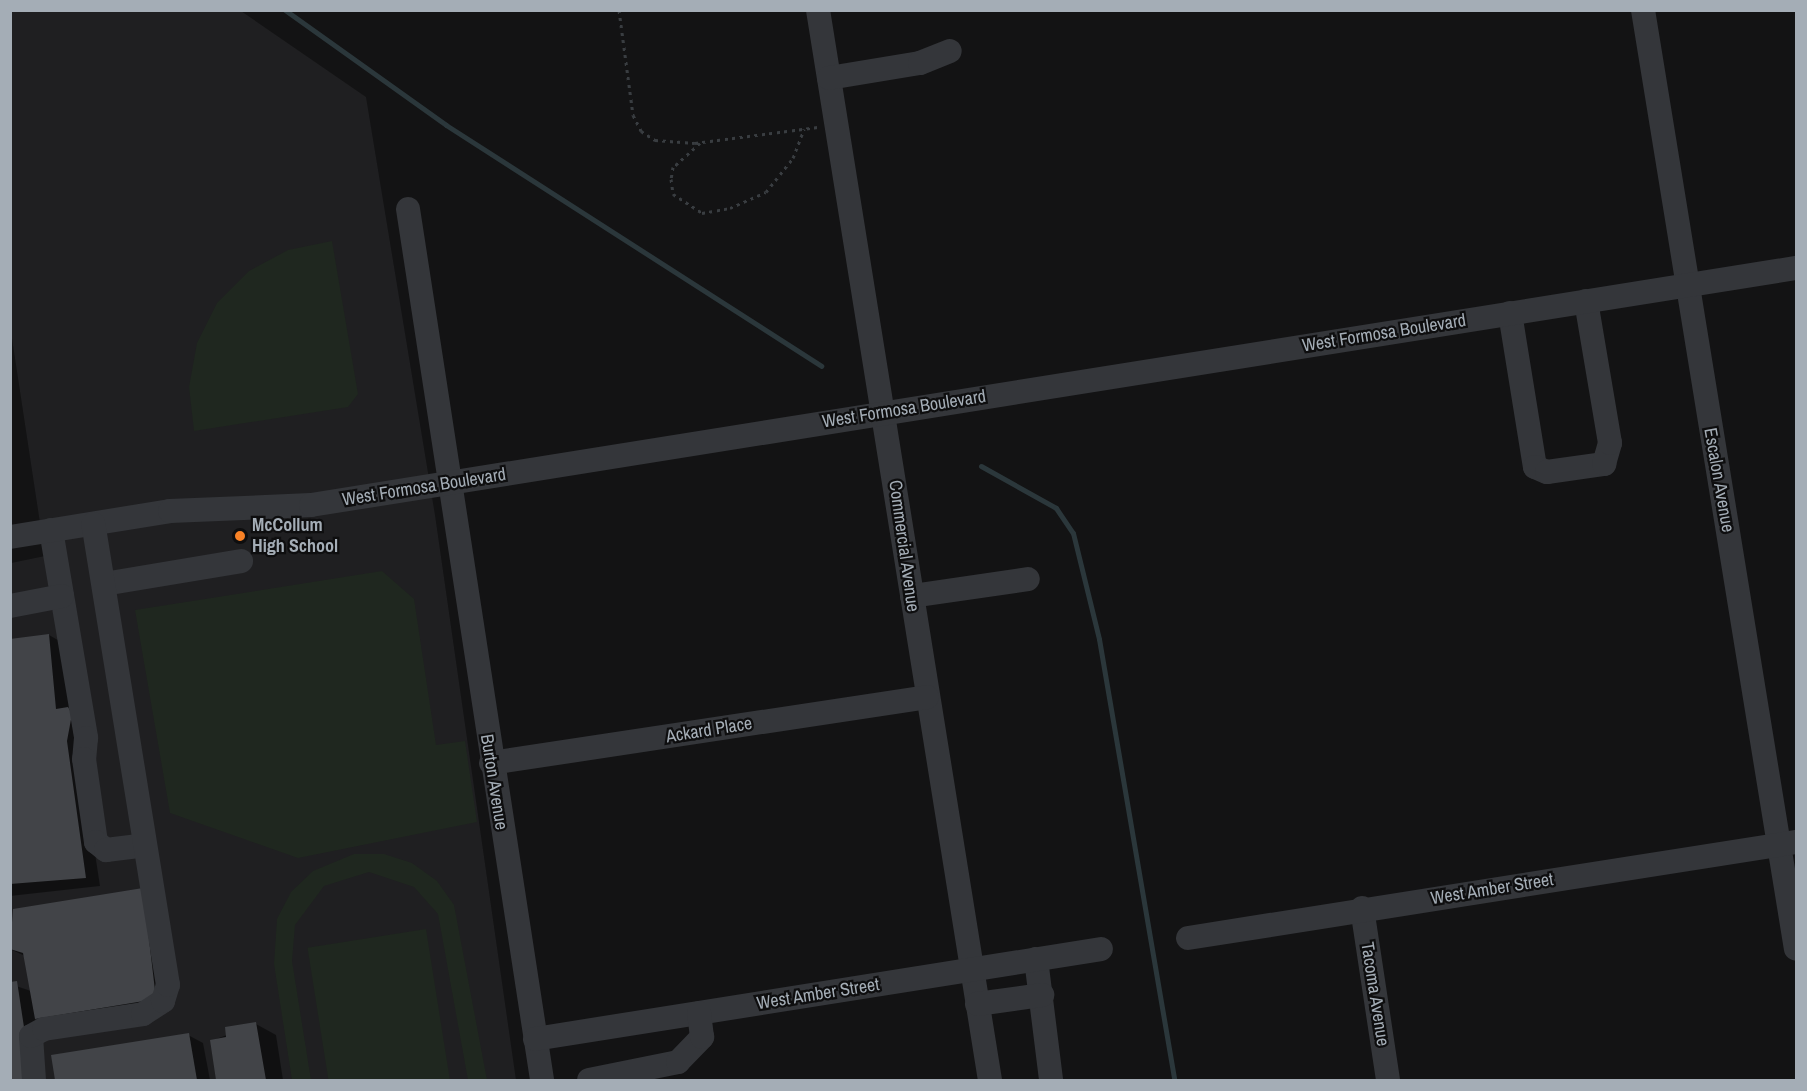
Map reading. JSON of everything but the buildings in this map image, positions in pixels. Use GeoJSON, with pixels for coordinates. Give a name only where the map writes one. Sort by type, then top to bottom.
{"type":"FeatureCollection","features":[{"type":"Feature","properties":{"kind":"street","name":"Commercial Avenue"},"geometry":{"type":"LineString","coordinates":[[818,10],[990,1080]]}},
{"type":"Feature","properties":{"kind":"street","name":"Escalon Avenue"},"geometry":{"type":"LineString","coordinates":[[1643,10],[1686,285],[1788,844],[1797,949]]}},
{"type":"Feature","properties":{"kind":"street"},"geometry":{"type":"LineString","coordinates":[[829,78],[920,63],[950,51]]}},
{"type":"Feature","properties":{"kind":"street","name":"Burton Avenue"},"geometry":{"type":"LineString","coordinates":[[408,209],[491,763],[542,1080]]}},
{"type":"Feature","properties":{"kind":"street","name":"West Formosa Boulevard"},"geometry":{"type":"LineString","coordinates":[[10,537],[170,511],[310,505],[1797,268]]}},
{"type":"Feature","properties":{"kind":"street"},"geometry":{"type":"LineString","coordinates":[[1510,313],[1535,467],[1548,472],[1604,464],[1611,454],[1586,301]]}},
{"type":"Feature","properties":{"kind":"street"},"geometry":{"type":"LineString","coordinates":[[34,1080],[32,1036],[44,1029],[142,1014],[162,1000],[166,965],[93,524]]}},
{"type":"Feature","properties":{"kind":"street"},"geometry":{"type":"LineString","coordinates":[[51,530],[96,842],[106,850],[145,845]]}},
{"type":"Feature","properties":{"kind":"street"},"geometry":{"type":"LineString","coordinates":[[104,584],[241,561]]}},
{"type":"Feature","properties":{"kind":"street"},"geometry":{"type":"LineString","coordinates":[[912,596],[1028,579]]}},
{"type":"Feature","properties":{"kind":"street"},"geometry":{"type":"LineString","coordinates":[[10,606],[62,596]]}},
{"type":"Feature","properties":{"kind":"street","name":"Ackard Place"},"geometry":{"type":"LineString","coordinates":[[491,763],[927,697]]}},
{"type":"Feature","properties":{"kind":"street","name":"West Amber Street"},"geometry":{"type":"LineString","coordinates":[[1188,938],[1362,908],[1788,844]]}},
{"type":"Feature","properties":{"kind":"street","name":"Tacoma Avenue"},"geometry":{"type":"LineString","coordinates":[[1362,908],[1388,1080]]}},
{"type":"Feature","properties":{"kind":"street","name":"West Amber Street"},"geometry":{"type":"LineString","coordinates":[[536,1039],[1101,949]]}},
{"type":"Feature","properties":{"kind":"street"},"geometry":{"type":"LineString","coordinates":[[1036,959],[1051,1080]]}},
{"type":"Feature","properties":{"kind":"street"},"geometry":{"type":"LineString","coordinates":[[977,1004],[1042,995]]}},
{"type":"Feature","properties":{"kind":"street"},"geometry":{"type":"LineString","coordinates":[[589,1080],[680,1071],[702,1037],[699,1013]]}},
{"type":"Feature","properties":{"kind":"path"},"geometry":{"type":"LineString","coordinates":[[619,10],[633,115],[641,131],[655,140],[701,142],[836,125]]}},
{"type":"Feature","properties":{"kind":"path"},"geometry":{"type":"LineString","coordinates":[[701,142],[673,167],[671,179],[673,194],[702,213],[730,208],[765,192],[793,158],[804,129]]}},
{"type":"Feature","properties":{"kind":"shaded area","name":"McCollum High School"},"geometry":{"type":"Polygon","coordinates":[[[10,11],[241,11],[366,97],[435,515],[516,1080],[11,1080],[11,563],[45,556],[11,332],[10,11]]]}},
{"type":"Feature","properties":{"kind":"shaded area"},"geometry":{"type":"Polygon","coordinates":[[[332,241],[358,394],[348,407],[194,431],[189,387],[197,343],[217,303],[249,271],[288,250],[332,241]]]}},
{"type":"Feature","properties":{"kind":"shaded area"},"geometry":{"type":"Polygon","coordinates":[[[382,571],[414,599],[436,745],[465,741],[477,822],[298,858],[170,813],[135,610],[382,571]]]}},
{"type":"Feature","properties":{"kind":"shaded area"},"geometry":{"type":"Polygon","coordinates":[[[354,854],[384,854],[412,863],[437,881],[454,905],[487,1080],[468,1080],[438,914],[414,887],[369,872],[324,886],[295,925],[292,961],[311,1080],[292,1080],[274,964],[277,919],[291,892],[313,871],[354,854]]]}},
{"type":"Feature","properties":{"kind":"shaded area"},"geometry":{"type":"Polygon","coordinates":[[[426,929],[450,1080],[328,1080],[307,948],[426,929]]]}},
{"type":"Feature","properties":{"kind":"waterway"},"geometry":{"type":"LineString","coordinates":[[285,10],[446,125],[821,366]]}},
{"type":"Feature","properties":{"kind":"waterway"},"geometry":{"type":"LineString","coordinates":[[981,466],[1056,508],[1073,533],[1099,639],[1174,1080]]}},
{"type":"Feature","properties":{"kind":"place","name":"McCollum High School"},"geometry":{"type":"Point","coordinates":[240,536]}}]}
